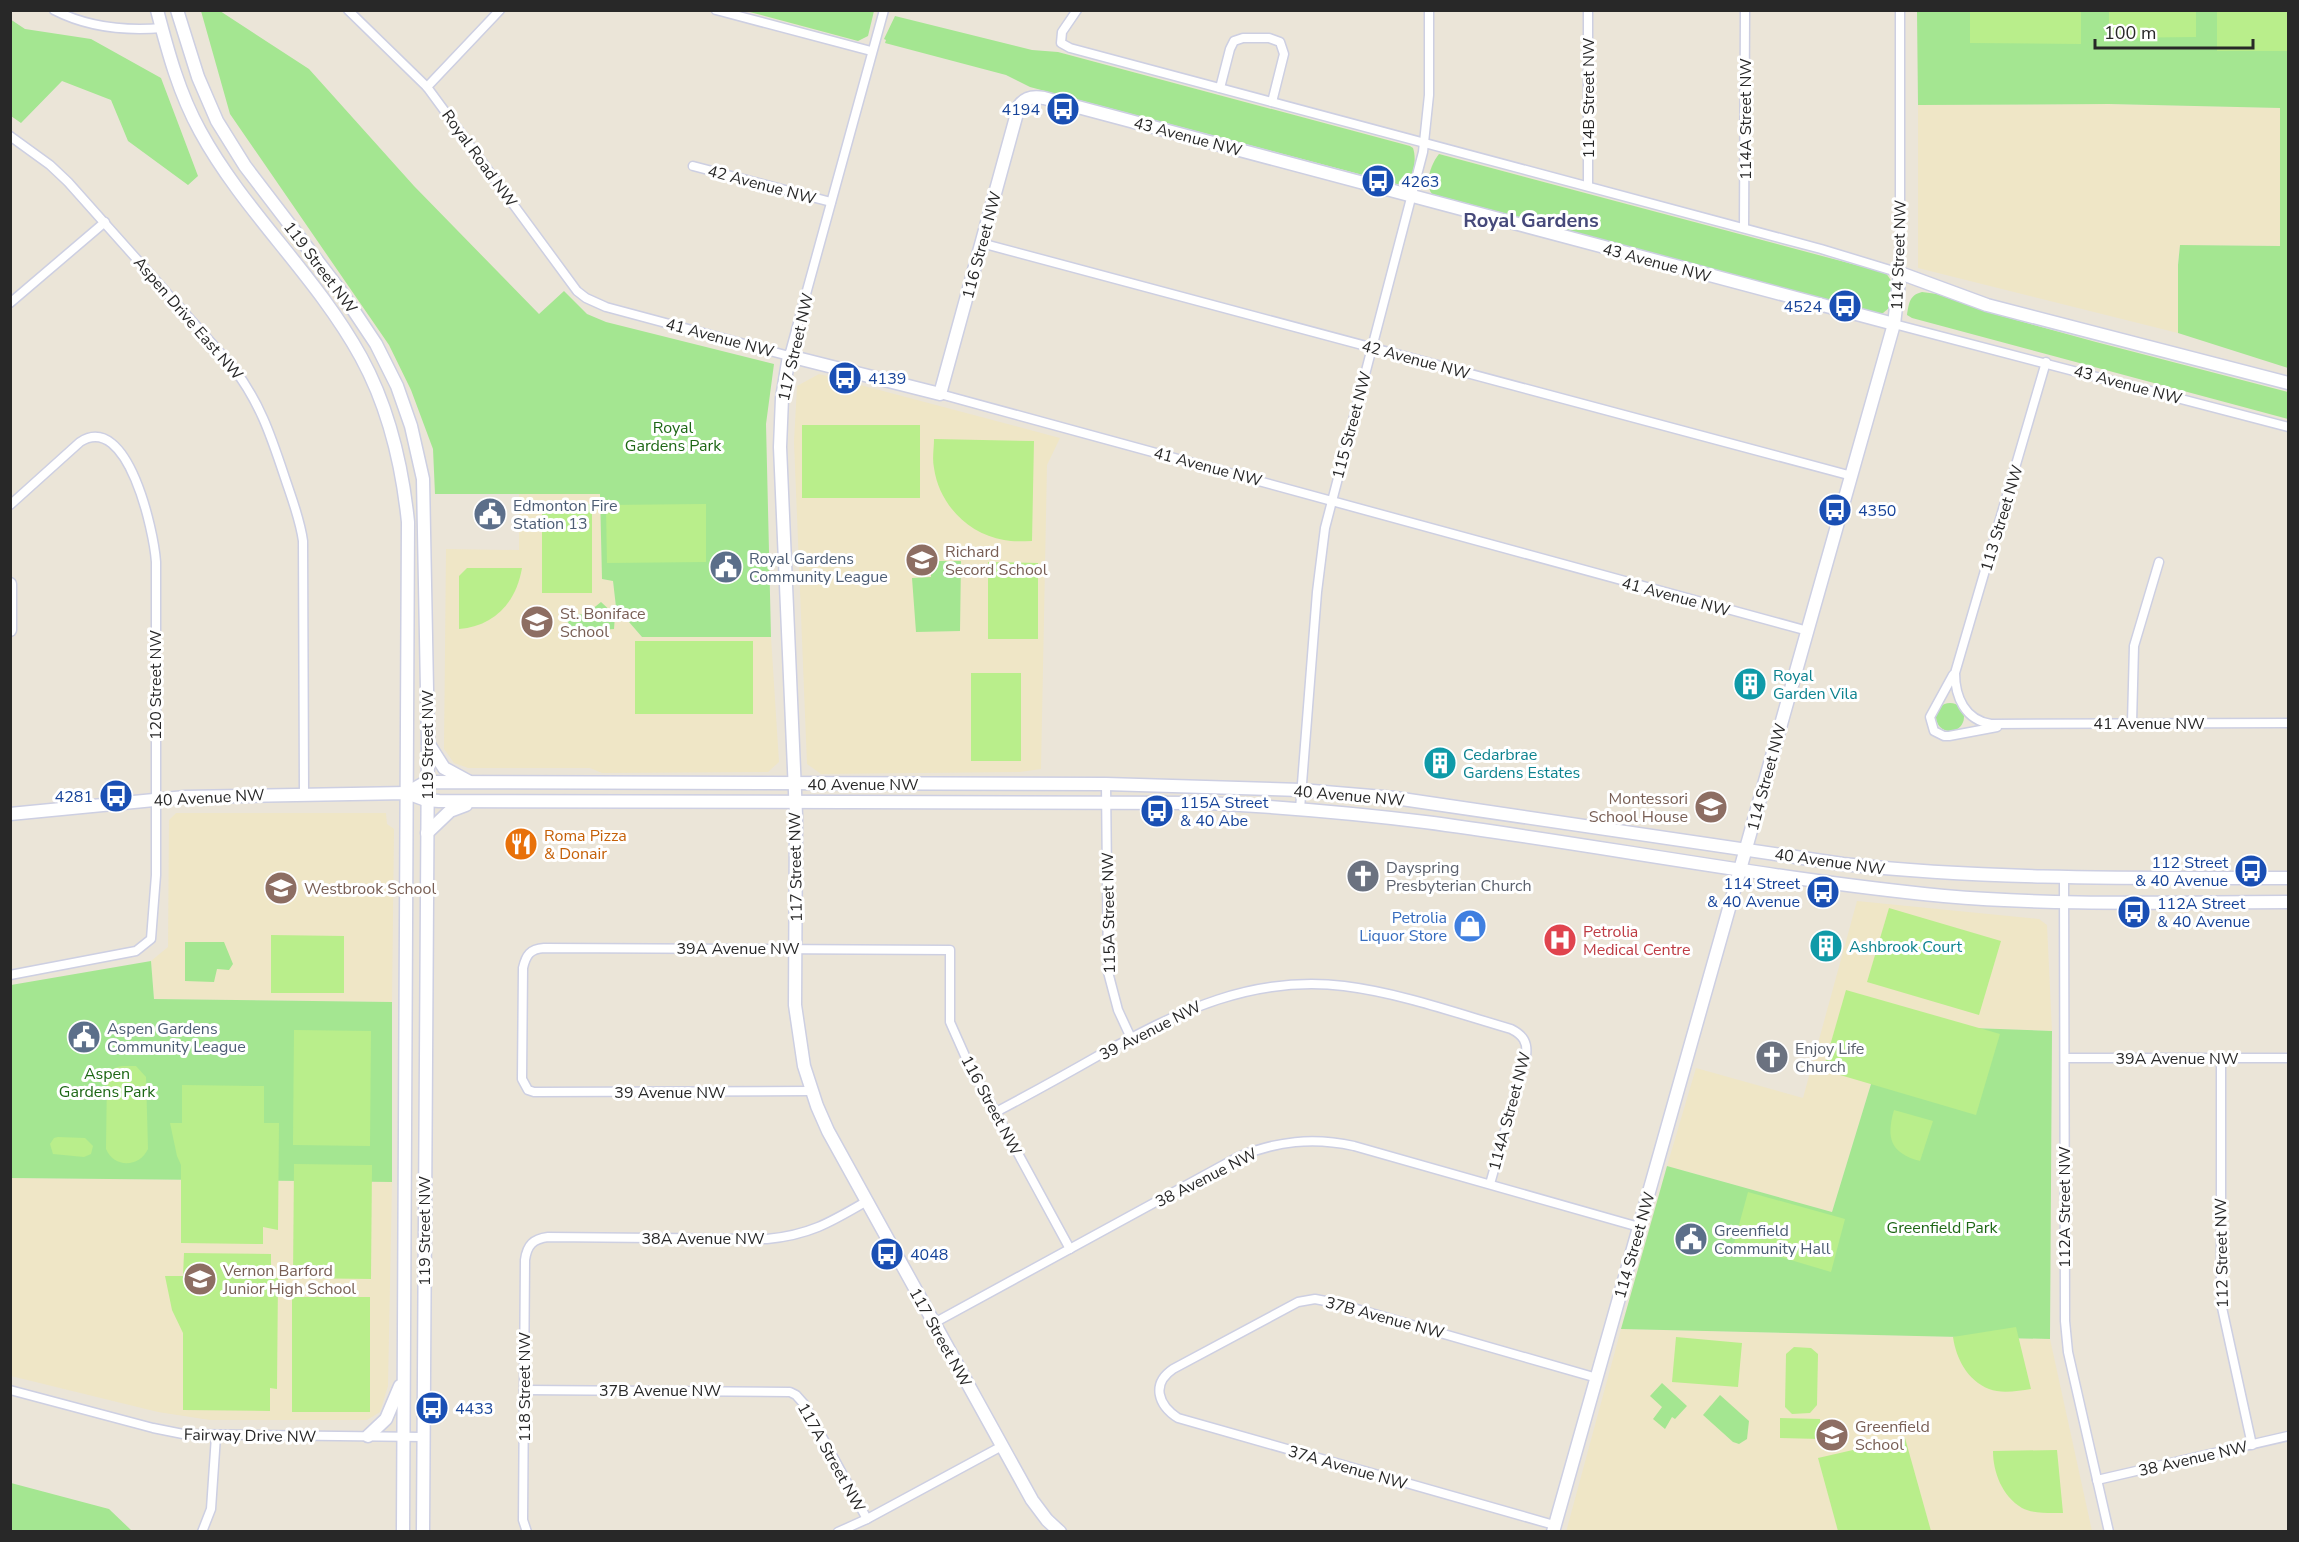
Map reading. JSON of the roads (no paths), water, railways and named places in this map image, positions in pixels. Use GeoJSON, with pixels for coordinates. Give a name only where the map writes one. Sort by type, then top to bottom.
{"type":"FeatureCollection","features":[{"type":"Feature","properties":{"kind":"street"},"geometry":{"type":"LineString","coordinates":[[54,10],[92,25],[142,29],[180,26]]}},
{"type":"Feature","properties":{"kind":"street","name":"119 Street NW"},"geometry":{"type":"LineString","coordinates":[[158,10],[178,85],[200,131],[228,176],[326,304],[360,356],[378,393],[392,430],[404,486],[408,522],[403,1532]]}},
{"type":"Feature","properties":{"kind":"street","name":"119 Street NW"},"geometry":{"type":"LineString","coordinates":[[177,10],[180,26],[198,77],[217,121],[245,166],[342,293],[376,344],[397,386],[411,426],[423,479],[428,741],[423,1532]]}},
{"type":"Feature","properties":{"kind":"street","name":"Royal Road NW"},"geometry":{"type":"LineString","coordinates":[[348,10],[427,87],[577,291],[606,307]]}},
{"type":"Feature","properties":{"kind":"street"},"geometry":{"type":"LineString","coordinates":[[427,87],[500,10]]}},
{"type":"Feature","properties":{"kind":"street"},"geometry":{"type":"LineString","coordinates":[[716,10],[872,51]]}},
{"type":"Feature","properties":{"kind":"street","name":"117 Street NW"},"geometry":{"type":"LineString","coordinates":[[884,10],[789,356],[782,398],[780,447],[795,801],[796,1021],[801,1053],[811,1091],[825,1125],[1032,1500],[1057,1530]]}},
{"type":"Feature","properties":{"kind":"street"},"geometry":{"type":"LineString","coordinates":[[1077,10],[1062,32],[1061,43],[1070,48],[1887,267],[1987,305],[2289,383]]}},
{"type":"Feature","properties":{"kind":"street","name":"115 Street NW"},"geometry":{"type":"LineString","coordinates":[[1300,809],[1320,564],[1331,500],[1425,143],[1429,96],[1430,10]]}},
{"type":"Feature","properties":{"kind":"street","name":"114B Street NW"},"geometry":{"type":"LineString","coordinates":[[1588,10],[1588,186]]}},
{"type":"Feature","properties":{"kind":"street","name":"114A Street NW"},"geometry":{"type":"LineString","coordinates":[[1744,228],[1745,10]]}},
{"type":"Feature","properties":{"kind":"street","name":"114 Street NW"},"geometry":{"type":"LineString","coordinates":[[1553,1528],[1894,324],[1900,273],[1900,10]]}},
{"type":"Feature","properties":{"kind":"street"},"geometry":{"type":"LineString","coordinates":[[1220,88],[1234,41],[1243,38],[1274,39],[1280,42],[1284,54],[1272,102]]}},
{"type":"Feature","properties":{"kind":"street","name":"43 Avenue NW"},"geometry":{"type":"LineString","coordinates":[[1026,98],[1044,98],[2289,427]]}},
{"type":"Feature","properties":{"kind":"street","name":"116 Street NW"},"geometry":{"type":"LineString","coordinates":[[940,394],[1018,106],[1026,98]]}},
{"type":"Feature","properties":{"kind":"street","name":"Aspen Drive East NW"},"geometry":{"type":"LineString","coordinates":[[10,136],[50,165],[105,222],[232,366],[252,394],[266,420],[299,520],[303,541],[304,794]]}},
{"type":"Feature","properties":{"kind":"street","name":"42 Avenue NW"},"geometry":{"type":"LineString","coordinates":[[693,166],[831,202]]}},
{"type":"Feature","properties":{"kind":"street"},"geometry":{"type":"LineString","coordinates":[[10,303],[105,222]]}},
{"type":"Feature","properties":{"kind":"street","name":"42 Avenue NW"},"geometry":{"type":"LineString","coordinates":[[981,243],[1852,476]]}},
{"type":"Feature","properties":{"kind":"street","name":"41 Avenue NW"},"geometry":{"type":"LineString","coordinates":[[606,307],[940,394],[1808,631]]}},
{"type":"Feature","properties":{"kind":"street","name":"113 Street NW"},"geometry":{"type":"LineString","coordinates":[[1934,731],[1930,717],[1954,673],[2046,362]]}},
{"type":"Feature","properties":{"kind":"street","name":"120 Street NW"},"geometry":{"type":"LineString","coordinates":[[10,505],[80,442],[93,436],[108,440],[131,470],[143,500],[152,533],[156,562],[156,875],[151,939],[136,951],[10,975]]}},
{"type":"Feature","properties":{"kind":"street"},"geometry":{"type":"LineString","coordinates":[[2132,723],[2134,646],[2159,562]]}},
{"type":"Feature","properties":{"kind":"street"},"geometry":{"type":"LineString","coordinates":[[10,584],[10,630]]}},
{"type":"Feature","properties":{"kind":"street","name":"41 Avenue NW"},"geometry":{"type":"LineString","coordinates":[[1954,673],[1955,684],[1964,707],[1975,719],[1982,722],[2289,723]]}},
{"type":"Feature","properties":{"kind":"street","name":"41 Avenue NW"},"geometry":{"type":"LineString","coordinates":[[1934,731],[1949,736],[2009,723]]}},
{"type":"Feature","properties":{"kind":"street"},"geometry":{"type":"LineString","coordinates":[[428,741],[444,768],[471,782]]}},
{"type":"Feature","properties":{"kind":"street","name":"40 Avenue NW"},"geometry":{"type":"LineString","coordinates":[[407,793],[426,782],[1106,784],[1301,790],[1395,798],[1843,864],[1908,871],[2064,878],[2289,878]]}},
{"type":"Feature","properties":{"kind":"street","name":"115A Street NW"},"geometry":{"type":"LineString","coordinates":[[1106,784],[1108,972],[1118,1010],[1131,1038]]}},
{"type":"Feature","properties":{"kind":"street","name":"40 Avenue NW"},"geometry":{"type":"LineString","coordinates":[[10,814],[185,797],[407,793],[426,800],[481,801],[1208,803],[1300,809],[1428,822],[1740,870],[1945,896],[2064,902],[2289,902]]}},
{"type":"Feature","properties":{"kind":"street"},"geometry":{"type":"LineString","coordinates":[[427,833],[450,811],[481,801]]}},
{"type":"Feature","properties":{"kind":"street","name":"112A Street NW"},"geometry":{"type":"LineString","coordinates":[[2064,878],[2066,1333],[2109,1532]]}},
{"type":"Feature","properties":{"kind":"street","name":"39A Avenue NW"},"geometry":{"type":"LineString","coordinates":[[528,1090],[522,1078],[523,968],[532,950],[544,948],[796,948],[950,950]]}},
{"type":"Feature","properties":{"kind":"street","name":"116 Street NW"},"geometry":{"type":"LineString","coordinates":[[950,950],[950,1022],[966,1059],[1070,1249]]}},
{"type":"Feature","properties":{"kind":"street","name":"39 Avenue NW"},"geometry":{"type":"LineString","coordinates":[[996,1112],[1178,1013],[1222,997],[1261,988],[1341,985],[1380,992],[1510,1029],[1524,1037]]}},
{"type":"Feature","properties":{"kind":"street","name":"114A Street NW"},"geometry":{"type":"LineString","coordinates":[[1490,1184],[1526,1056],[1527,1047],[1524,1037]]}},
{"type":"Feature","properties":{"kind":"street","name":"39A Avenue NW"},"geometry":{"type":"LineString","coordinates":[[2065,1058],[2289,1058]]}},
{"type":"Feature","properties":{"kind":"street","name":"112 Street NW"},"geometry":{"type":"LineString","coordinates":[[2221,1058],[2221,1303],[2252,1445]]}},
{"type":"Feature","properties":{"kind":"street","name":"39 Avenue NW"},"geometry":{"type":"LineString","coordinates":[[528,1090],[534,1092],[811,1091]]}},
{"type":"Feature","properties":{"kind":"street","name":"38 Avenue NW"},"geometry":{"type":"LineString","coordinates":[[934,1323],[1238,1157],[1278,1143],[1309,1141],[1338,1143],[1639,1227]]}},
{"type":"Feature","properties":{"kind":"street","name":"38A Avenue NW"},"geometry":{"type":"LineString","coordinates":[[531,1243],[548,1237],[767,1239],[788,1237],[816,1228],[867,1202]]}},
{"type":"Feature","properties":{"kind":"street","name":"118 Street NW"},"geometry":{"type":"LineString","coordinates":[[527,1532],[523,1520],[525,1260],[527,1248],[531,1243]]}},
{"type":"Feature","properties":{"kind":"street","name":"37B Avenue NW"},"geometry":{"type":"LineString","coordinates":[[1159,1388],[1162,1377],[1173,1369],[1298,1302],[1315,1299],[1335,1302],[1597,1378]]}},
{"type":"Feature","properties":{"kind":"street"},"geometry":{"type":"LineString","coordinates":[[368,1436],[386,1419],[404,1377]]}},
{"type":"Feature","properties":{"kind":"street","name":"37A Avenue NW"},"geometry":{"type":"LineString","coordinates":[[1159,1388],[1165,1407],[1178,1418],[1553,1528]]}},
{"type":"Feature","properties":{"kind":"street","name":"Fairway Drive NW"},"geometry":{"type":"LineString","coordinates":[[10,1390],[164,1431],[216,1436],[423,1437]]}},
{"type":"Feature","properties":{"kind":"street","name":"37B Avenue NW"},"geometry":{"type":"LineString","coordinates":[[524,1390],[782,1390],[796,1395]]}},
{"type":"Feature","properties":{"kind":"street","name":"117A Street NW"},"geometry":{"type":"LineString","coordinates":[[796,1395],[804,1404],[867,1519]]}},
{"type":"Feature","properties":{"kind":"street"},"geometry":{"type":"LineString","coordinates":[[202,1532],[211,1509],[216,1436]]}},
{"type":"Feature","properties":{"kind":"street","name":"38 Avenue NW"},"geometry":{"type":"LineString","coordinates":[[2097,1480],[2289,1436]]}},
{"type":"Feature","properties":{"kind":"street"},"geometry":{"type":"LineString","coordinates":[[838,1532],[867,1519],[1002,1446]]}},
{"type":"Feature","properties":{"kind":"place","name":"4194"},"geometry":{"type":"Point","coordinates":[1063,109]}},
{"type":"Feature","properties":{"kind":"place","name":"4263"},"geometry":{"type":"Point","coordinates":[1378,181]}},
{"type":"Feature","properties":{"kind":"place","name":"4524"},"geometry":{"type":"Point","coordinates":[1845,306]}},
{"type":"Feature","properties":{"kind":"place","name":"4139"},"geometry":{"type":"Point","coordinates":[845,378]}},
{"type":"Feature","properties":{"kind":"place","name":"4350"},"geometry":{"type":"Point","coordinates":[1835,510]}},
{"type":"Feature","properties":{"kind":"place","name":"Edmonton Fire Station 13"},"geometry":{"type":"Point","coordinates":[490,514]}},
{"type":"Feature","properties":{"kind":"place","name":"Richard Secord School"},"geometry":{"type":"Point","coordinates":[922,560]}},
{"type":"Feature","properties":{"kind":"place","name":"Royal Gardens Community League"},"geometry":{"type":"Point","coordinates":[726,567]}},
{"type":"Feature","properties":{"kind":"place","name":"St. Boniface School"},"geometry":{"type":"Point","coordinates":[537,622]}},
{"type":"Feature","properties":{"kind":"place","name":"Royal Garden Vila"},"geometry":{"type":"Point","coordinates":[1750,684]}},
{"type":"Feature","properties":{"kind":"place","name":"Cedarbrae Gardens Estates"},"geometry":{"type":"Point","coordinates":[1440,763]}},
{"type":"Feature","properties":{"kind":"place","name":"4281"},"geometry":{"type":"Point","coordinates":[116,796]}},
{"type":"Feature","properties":{"kind":"place","name":"Montessori School House"},"geometry":{"type":"Point","coordinates":[1711,807]}},
{"type":"Feature","properties":{"kind":"place","name":"115A Street & 40 Abe"},"geometry":{"type":"Point","coordinates":[1157,811]}},
{"type":"Feature","properties":{"kind":"place","name":"Roma Pizza & Donair"},"geometry":{"type":"Point","coordinates":[521,844]}},
{"type":"Feature","properties":{"kind":"place","name":"112 Street & 40 Avenue"},"geometry":{"type":"Point","coordinates":[2251,871]}},
{"type":"Feature","properties":{"kind":"place","name":"Dayspring Presbyterian Church"},"geometry":{"type":"Point","coordinates":[1363,876]}},
{"type":"Feature","properties":{"kind":"place","name":"Westbrook School"},"geometry":{"type":"Point","coordinates":[281,888]}},
{"type":"Feature","properties":{"kind":"place","name":"114 Street & 40 Avenue"},"geometry":{"type":"Point","coordinates":[1823,892]}},
{"type":"Feature","properties":{"kind":"place","name":"112A Street & 40 Avenue"},"geometry":{"type":"Point","coordinates":[2134,912]}},
{"type":"Feature","properties":{"kind":"place","name":"Petrolia Liquor Store"},"geometry":{"type":"Point","coordinates":[1470,926]}},
{"type":"Feature","properties":{"kind":"place","name":"Petrolia Medical Centre"},"geometry":{"type":"Point","coordinates":[1560,940]}},
{"type":"Feature","properties":{"kind":"place","name":"Ashbrook Court"},"geometry":{"type":"Point","coordinates":[1826,946]}},
{"type":"Feature","properties":{"kind":"place","name":"Aspen Gardens Community League"},"geometry":{"type":"Point","coordinates":[84,1037]}},
{"type":"Feature","properties":{"kind":"place","name":"Enjoy Life Church"},"geometry":{"type":"Point","coordinates":[1772,1057]}},
{"type":"Feature","properties":{"kind":"place","name":"Greenfield Community Hall"},"geometry":{"type":"Point","coordinates":[1691,1239]}},
{"type":"Feature","properties":{"kind":"place","name":"4048"},"geometry":{"type":"Point","coordinates":[887,1254]}},
{"type":"Feature","properties":{"kind":"place","name":"Vernon Barford Junior High School"},"geometry":{"type":"Point","coordinates":[200,1279]}},
{"type":"Feature","properties":{"kind":"place","name":"4433"},"geometry":{"type":"Point","coordinates":[432,1408]}},
{"type":"Feature","properties":{"kind":"place","name":"Greenfield School"},"geometry":{"type":"Point","coordinates":[1832,1435]}},
{"type":"Feature","properties":{"kind":"district","name":"Royal Gardens"},"geometry":{"type":"Point","coordinates":[1531,220]}},
{"type":"Feature","properties":{"kind":"park label","name":"Royal Gardens Park"},"geometry":{"type":"Point","coordinates":[673,436]}},
{"type":"Feature","properties":{"kind":"park label","name":"Aspen Gardens Park"},"geometry":{"type":"Point","coordinates":[107,1082]}},
{"type":"Feature","properties":{"kind":"park label","name":"Greenfield Park"},"geometry":{"type":"Point","coordinates":[1942,1227]}}]}
